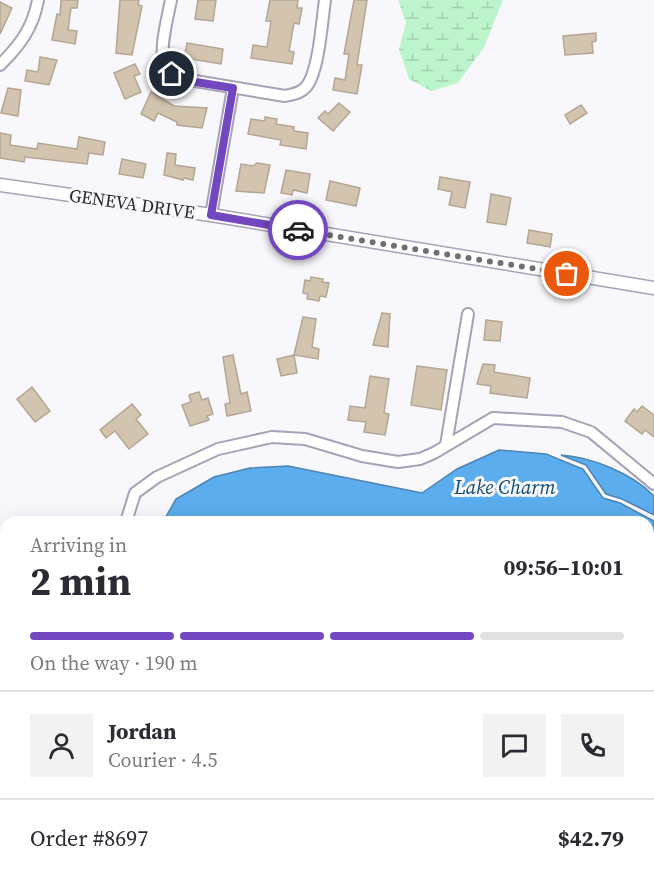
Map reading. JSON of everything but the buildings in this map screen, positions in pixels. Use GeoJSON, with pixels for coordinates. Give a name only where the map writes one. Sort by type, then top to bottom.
{"type":"FeatureCollection","features":[{"type":"Feature","properties":{"kind":"main road","name":"GENEVA DRIVE"},"geometry":{"type":"LineString","coordinates":[[0,185],[211,215],[654,288]]}},
{"type":"Feature","properties":{"kind":"street"},"geometry":{"type":"LineString","coordinates":[[0,65],[16,49],[31,28],[38,0]]}},
{"type":"Feature","properties":{"kind":"street"},"geometry":{"type":"LineString","coordinates":[[171,0],[162,53],[165,66],[172,74],[183,80],[285,96],[301,92],[309,84],[314,73],[325,0]]}},
{"type":"Feature","properties":{"kind":"street"},"geometry":{"type":"LineString","coordinates":[[211,215],[233,88]]}},
{"type":"Feature","properties":{"kind":"street"},"geometry":{"type":"LineString","coordinates":[[446,445],[468,314]]}},
{"type":"Feature","properties":{"kind":"street"},"geometry":{"type":"LineString","coordinates":[[128,516],[135,493],[157,477],[218,449],[244,441],[272,437],[305,439],[362,456],[398,462],[420,459],[493,418],[562,422],[591,432],[654,484]]}},
{"type":"Feature","properties":{"kind":"green space"},"geometry":{"type":"Polygon","coordinates":[[[398,0],[503,0],[484,47],[458,83],[431,91],[409,79],[399,49],[406,23],[398,0]]]}},
{"type":"Feature","properties":{"kind":"water","name":"Lake Charm"},"geometry":{"type":"Polygon","coordinates":[[[499,450],[546,454],[583,469],[603,498],[620,503],[645,516],[166,516],[176,499],[214,477],[250,468],[288,466],[422,493],[457,469],[499,450]]]}},
{"type":"Feature","properties":{"kind":"water"},"geometry":{"type":"Polygon","coordinates":[[[561,455],[599,463],[635,481],[654,496],[654,515],[622,499],[606,494],[586,465],[561,455]]]}},
{"type":"Feature","properties":{"kind":"way so far"},"geometry":{"type":"LineString","coordinates":[[298,230],[567,274]]}},
{"type":"Feature","properties":{"kind":"route"},"geometry":{"type":"LineString","coordinates":[[172,74],[183,80],[233,88],[211,215],[298,230]]}}]}
